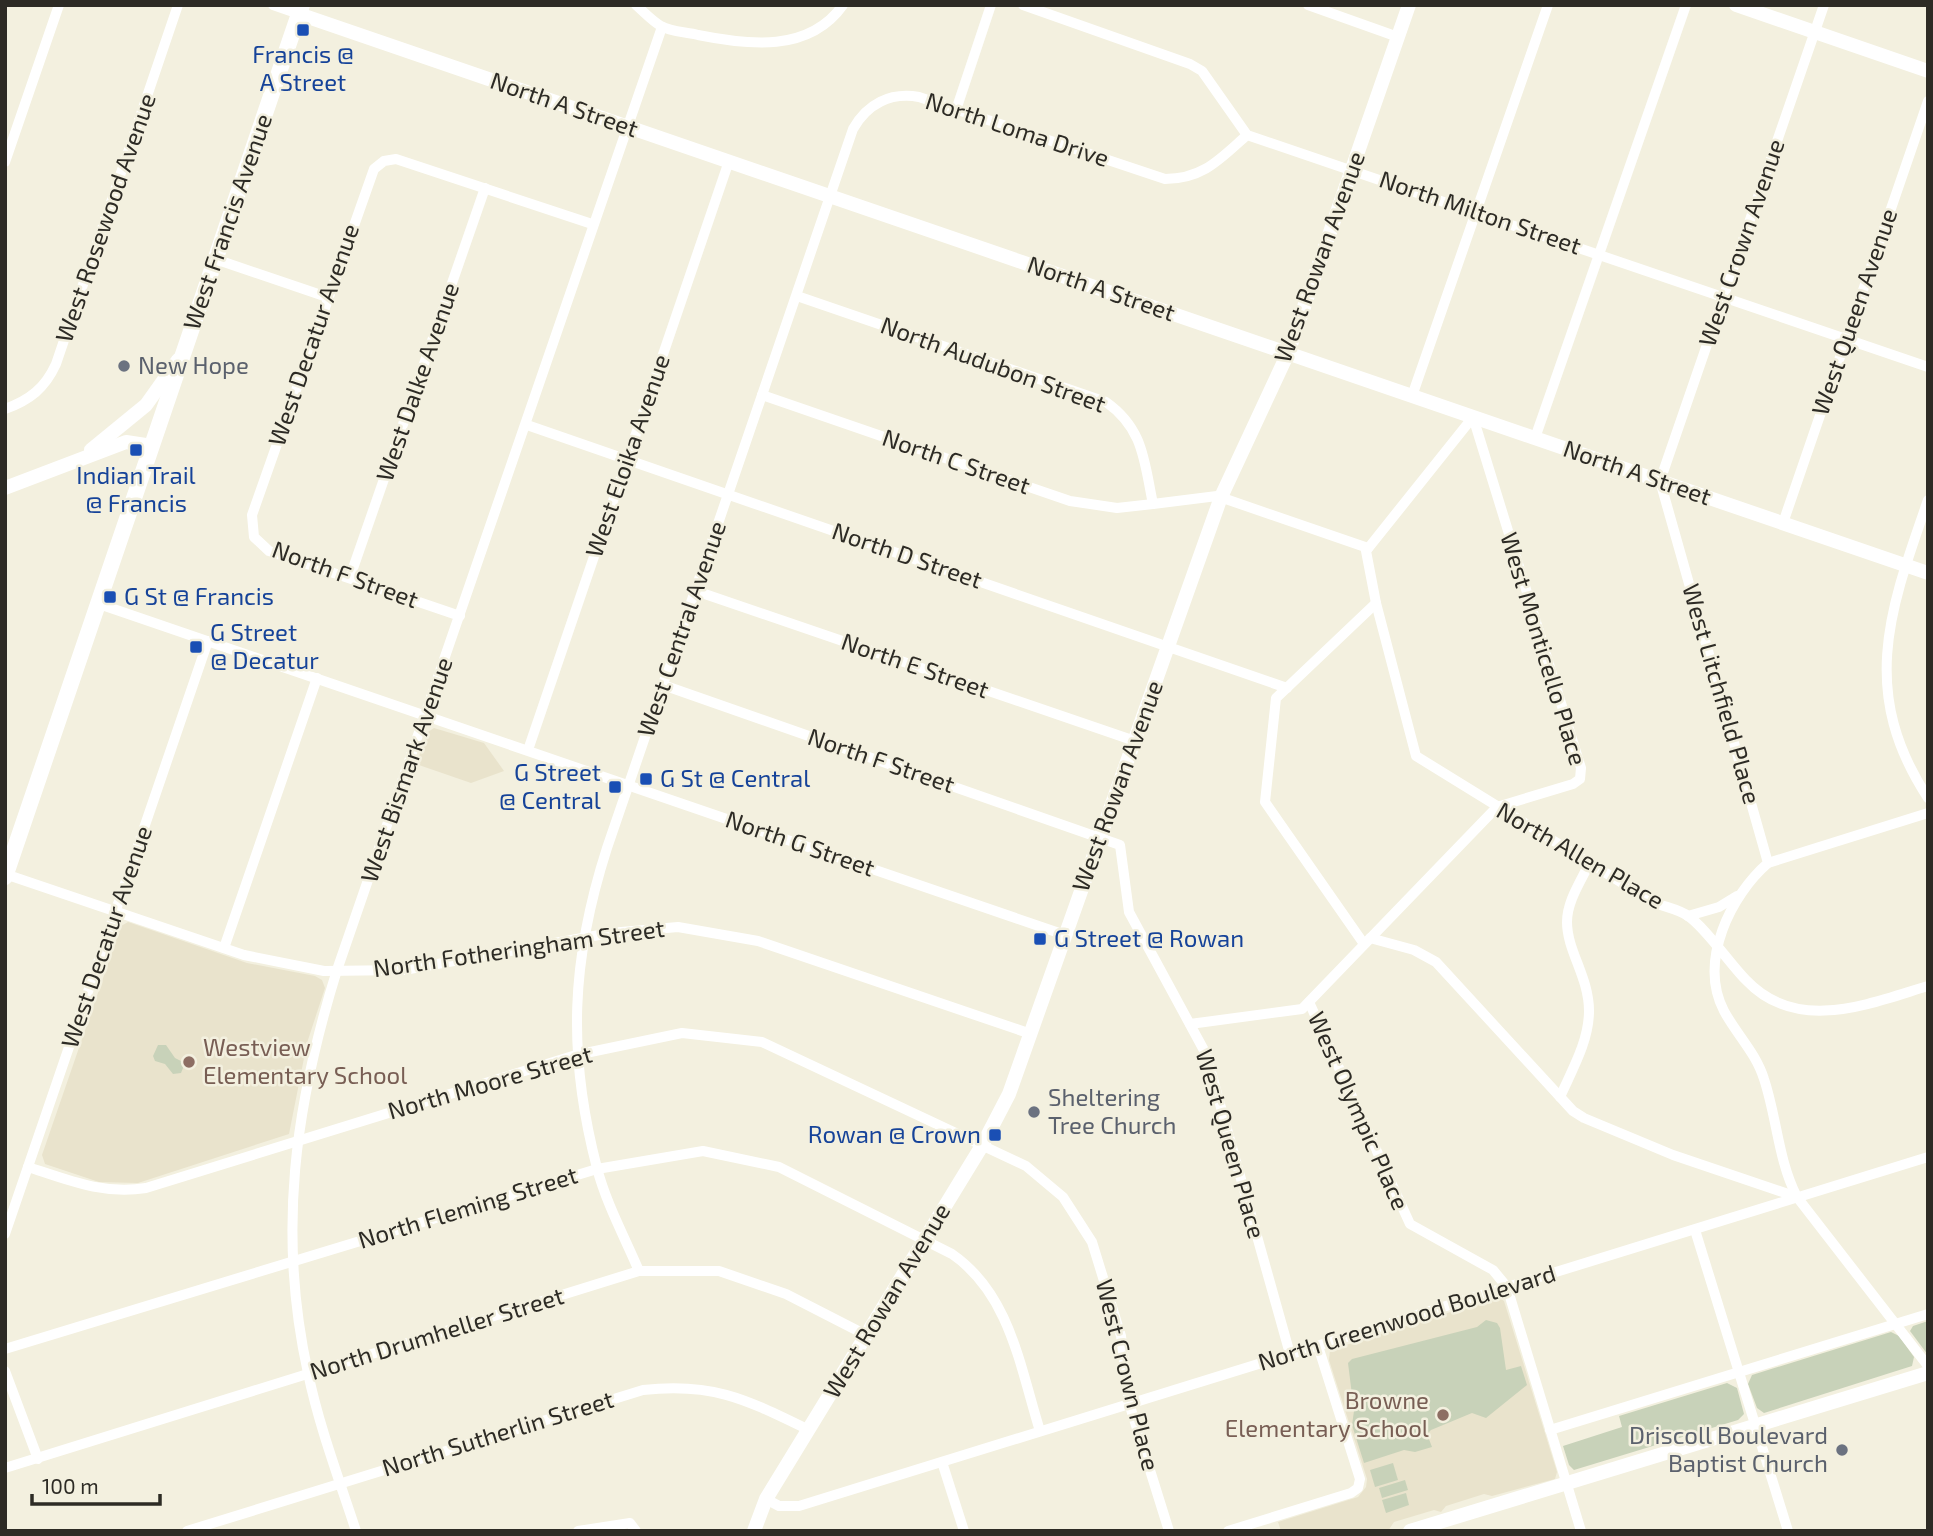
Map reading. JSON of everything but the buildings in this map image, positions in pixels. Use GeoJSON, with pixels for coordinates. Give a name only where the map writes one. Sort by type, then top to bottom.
{"type":"FeatureCollection","features":[{"type":"Feature","properties":{"kind":"main road","name":"West Francis Avenue"},"geometry":{"type":"LineString","coordinates":[[6,875],[301,10]]}},
{"type":"Feature","properties":{"kind":"street"},"geometry":{"type":"LineString","coordinates":[[5,162],[59,5]]}},
{"type":"Feature","properties":{"kind":"street","name":"West Rosewood Avenue"},"geometry":{"type":"LineString","coordinates":[[5,409],[37,393],[50,379],[178,5]]}},
{"type":"Feature","properties":{"kind":"street","name":"North A Street"},"geometry":{"type":"LineString","coordinates":[[273,5],[301,10],[729,161],[1928,573]]}},
{"type":"Feature","properties":{"kind":"street"},"geometry":{"type":"LineString","coordinates":[[636,5],[662,27],[738,43],[764,44],[790,40],[821,28],[843,5]]}},
{"type":"Feature","properties":{"kind":"street"},"geometry":{"type":"LineString","coordinates":[[957,107],[991,5]]}},
{"type":"Feature","properties":{"kind":"street"},"geometry":{"type":"LineString","coordinates":[[1023,5],[1191,64],[1202,72],[1247,135]]}},
{"type":"Feature","properties":{"kind":"street"},"geometry":{"type":"LineString","coordinates":[[1308,5],[1398,37]]}},
{"type":"Feature","properties":{"kind":"street","name":"West Rowan Avenue"},"geometry":{"type":"LineString","coordinates":[[754,1531],[766,1499],[983,1144],[1009,1094],[1221,497],[1288,353],[1409,5]]}},
{"type":"Feature","properties":{"kind":"street"},"geometry":{"type":"LineString","coordinates":[[1412,396],[1548,5]]}},
{"type":"Feature","properties":{"kind":"street"},"geometry":{"type":"LineString","coordinates":[[1535,438],[1686,5]]}},
{"type":"Feature","properties":{"kind":"street"},"geometry":{"type":"LineString","coordinates":[[1736,5],[1928,71]]}},
{"type":"Feature","properties":{"kind":"street","name":"West Crown Avenue"},"geometry":{"type":"LineString","coordinates":[[1660,481],[1824,5]]}},
{"type":"Feature","properties":{"kind":"street","name":"West Bismark Avenue"},"geometry":{"type":"LineString","coordinates":[[356,1531],[308,1374],[293,1261],[296,1141],[317,1035],[662,27]]}},
{"type":"Feature","properties":{"kind":"street","name":"North Loma Drive"},"geometry":{"type":"LineString","coordinates":[[831,196],[853,129],[861,116],[875,104],[908,95],[957,107],[1165,179],[1192,177],[1208,171],[1247,135]]}},
{"type":"Feature","properties":{"kind":"street","name":"West Queen Avenue"},"geometry":{"type":"LineString","coordinates":[[1783,523],[1928,101]]}},
{"type":"Feature","properties":{"kind":"street","name":"North Milton Street"},"geometry":{"type":"LineString","coordinates":[[1247,135],[1352,168],[1928,367]]}},
{"type":"Feature","properties":{"kind":"street","name":"West Decatur Avenue"},"geometry":{"type":"LineString","coordinates":[[252,514],[367,179],[384,161],[396,159],[485,188]]}},
{"type":"Feature","properties":{"kind":"street","name":"West Eloika Avenue"},"geometry":{"type":"LineString","coordinates":[[528,750],[729,161]]}},
{"type":"Feature","properties":{"kind":"street"},"geometry":{"type":"LineString","coordinates":[[485,188],[593,224]]}},
{"type":"Feature","properties":{"kind":"street","name":"West Dalke Avenue"},"geometry":{"type":"LineString","coordinates":[[350,577],[485,188]]}},
{"type":"Feature","properties":{"kind":"street","name":"West Central Avenue"},"geometry":{"type":"LineString","coordinates":[[639,1272],[597,1169],[576,1055],[578,964],[582,940],[591,898],[629,784],[831,196]]}},
{"type":"Feature","properties":{"kind":"street"},"geometry":{"type":"LineString","coordinates":[[215,258],[327,297]]}},
{"type":"Feature","properties":{"kind":"street","name":"North Audubon Street"},"geometry":{"type":"LineString","coordinates":[[797,296],[1106,402],[1125,416],[1138,435],[1153,504]]}},
{"type":"Feature","properties":{"kind":"street"},"geometry":{"type":"LineString","coordinates":[[80,459],[146,405],[185,350]]}},
{"type":"Feature","properties":{"kind":"street","name":"North C Street"},"geometry":{"type":"LineString","coordinates":[[762,395],[1070,501],[1117,508],[1153,504]]}},
{"type":"Feature","properties":{"kind":"street"},"geometry":{"type":"LineString","coordinates":[[1153,504],[1213,495],[1367,549],[1473,417]]}},
{"type":"Feature","properties":{"kind":"street","name":"West Monticello Place"},"geometry":{"type":"LineString","coordinates":[[1309,1002],[1497,807],[1573,785],[1581,774],[1473,417]]}},
{"type":"Feature","properties":{"kind":"street","name":"North D Street"},"geometry":{"type":"LineString","coordinates":[[527,425],[1287,688]]}},
{"type":"Feature","properties":{"kind":"street"},"geometry":{"type":"LineString","coordinates":[[5,488],[126,442],[152,446]]}},
{"type":"Feature","properties":{"kind":"street","name":"West Litchfield Place"},"geometry":{"type":"LineString","coordinates":[[1660,481],[1768,863]]}},
{"type":"Feature","properties":{"kind":"street"},"geometry":{"type":"LineString","coordinates":[[1928,500],[1905,565],[1888,629],[1887,692],[1902,751],[1928,798]]}},
{"type":"Feature","properties":{"kind":"street","name":"North F Street"},"geometry":{"type":"LineString","coordinates":[[252,514],[254,537],[269,551],[460,616]]}},
{"type":"Feature","properties":{"kind":"street","name":"North Allen Place"},"geometry":{"type":"LineString","coordinates":[[1367,549],[1376,603],[1416,756],[1653,902],[1688,916],[1762,994],[1796,1009],[1815,1012],[1852,1009],[1928,986]]}},
{"type":"Feature","properties":{"kind":"street","name":"North E Street"},"geometry":{"type":"LineString","coordinates":[[696,591],[1135,741]]}},
{"type":"Feature","properties":{"kind":"street"},"geometry":{"type":"LineString","coordinates":[[1376,603],[1275,701],[1265,805],[1367,941],[1415,950],[1436,962],[1560,1097],[1584,1118],[1673,1155],[1797,1197]]}},
{"type":"Feature","properties":{"kind":"street","name":"North G Street"},"geometry":{"type":"LineString","coordinates":[[99,604],[1065,935]]}},
{"type":"Feature","properties":{"kind":"street","name":"West Decatur Avenue"},"geometry":{"type":"LineString","coordinates":[[5,1234],[208,641]]}},
{"type":"Feature","properties":{"kind":"street"},"geometry":{"type":"LineString","coordinates":[[224,948],[317,678]]}},
{"type":"Feature","properties":{"kind":"street","name":"North F Street"},"geometry":{"type":"LineString","coordinates":[[663,685],[1100,837]]}},
{"type":"Feature","properties":{"kind":"street"},"geometry":{"type":"LineString","coordinates":[[1688,916],[1719,907],[1737,895],[1768,863],[1928,813]]}},
{"type":"Feature","properties":{"kind":"street","name":"West Queen Place"},"geometry":{"type":"LineString","coordinates":[[1100,837],[1116,842],[1122,849],[1129,912],[1206,1054],[1290,1354]]}},
{"type":"Feature","properties":{"kind":"street"},"geometry":{"type":"LineString","coordinates":[[1560,1097],[1580,1052],[1589,1014],[1586,979],[1567,924],[1573,897],[1590,862]]}},
{"type":"Feature","properties":{"kind":"street","name":"North Fotheringham Street"},"geometry":{"type":"LineString","coordinates":[[6,875],[224,948],[277,962],[337,971],[404,970],[610,933],[678,927],[758,942],[1031,1034]]}},
{"type":"Feature","properties":{"kind":"street"},"geometry":{"type":"LineString","coordinates":[[1737,895],[1718,950],[1717,990],[1724,1010],[1759,1066],[1788,1179],[1797,1197],[1928,1366]]}},
{"type":"Feature","properties":{"kind":"street"},"geometry":{"type":"LineString","coordinates":[[1191,1024],[1297,1011],[1309,1002]]}},
{"type":"Feature","properties":{"kind":"street","name":"West Olympic Place"},"geometry":{"type":"LineString","coordinates":[[1309,1002],[1410,1224],[1493,1270],[1507,1287]]}},
{"type":"Feature","properties":{"kind":"street","name":"North Moore Street"},"geometry":{"type":"LineString","coordinates":[[28,1167],[88,1187],[125,1192],[146,1188],[576,1055],[682,1033],[762,1041],[983,1144]]}},
{"type":"Feature","properties":{"kind":"street","name":"West Crown Place"},"geometry":{"type":"LineString","coordinates":[[983,1144],[1045,1180],[1078,1216],[1092,1242],[1121,1336],[1129,1403],[1169,1531]]}},
{"type":"Feature","properties":{"kind":"street","name":"North Fleming Street"},"geometry":{"type":"LineString","coordinates":[[5,1349],[597,1169],[703,1151],[779,1167],[925,1240],[970,1266],[997,1299],[1040,1431]]}},
{"type":"Feature","properties":{"kind":"street","name":"North Greenwood Boulevard"},"geometry":{"type":"LineString","coordinates":[[766,1499],[779,1506],[799,1506],[1928,1157]]}},
{"type":"Feature","properties":{"kind":"street"},"geometry":{"type":"LineString","coordinates":[[1695,1230],[1788,1531]]}},
{"type":"Feature","properties":{"kind":"street","name":"North Drumheller Street"},"geometry":{"type":"LineString","coordinates":[[5,1468],[639,1272],[719,1271],[786,1294],[866,1335]]}},
{"type":"Feature","properties":{"kind":"street"},"geometry":{"type":"LineString","coordinates":[[1507,1287],[1581,1531]]}},
{"type":"Feature","properties":{"kind":"street"},"geometry":{"type":"LineString","coordinates":[[1550,1430],[1928,1314]]}},
{"type":"Feature","properties":{"kind":"street"},"geometry":{"type":"LineString","coordinates":[[1228,1531],[1350,1493],[1358,1488],[1360,1479],[1318,1346]]}},
{"type":"Feature","properties":{"kind":"street"},"geometry":{"type":"LineString","coordinates":[[5,1371],[38,1459]]}},
{"type":"Feature","properties":{"kind":"street"},"geometry":{"type":"LineString","coordinates":[[1410,1531],[1928,1373]]}},
{"type":"Feature","properties":{"kind":"street","name":"North Sutherlin Street"},"geometry":{"type":"LineString","coordinates":[[187,1531],[340,1482],[652,1389],[699,1387],[721,1392],[744,1399],[809,1430]]}},
{"type":"Feature","properties":{"kind":"street"},"geometry":{"type":"LineString","coordinates":[[942,1462],[964,1531]]}},
{"type":"Feature","properties":{"kind":"street"},"geometry":{"type":"LineString","coordinates":[[578,1531],[630,1522],[636,1531]]}},
{"type":"Feature","properties":{"kind":"shaded area"},"geometry":{"type":"Polygon","coordinates":[[[434,728],[484,743],[504,771],[471,783],[416,764],[428,732],[434,728]]]}},
{"type":"Feature","properties":{"kind":"shaded area","name":"Westview Elementary School"},"geometry":{"type":"Polygon","coordinates":[[[128,922],[247,963],[315,976],[322,980],[325,988],[307,1043],[289,1134],[138,1183],[99,1182],[45,1164],[42,1155],[121,926],[128,922]]]}},
{"type":"Feature","properties":{"kind":"shaded area","name":"Browne Elementary School"},"geometry":{"type":"Polygon","coordinates":[[[1498,1297],[1504,1301],[1557,1472],[1555,1479],[1492,1496],[1484,1494],[1446,1506],[1441,1512],[1434,1510],[1394,1522],[1388,1531],[1281,1531],[1278,1522],[1358,1497],[1366,1487],[1367,1479],[1329,1360],[1330,1350],[1498,1297]]]}},
{"type":"Feature","properties":{"kind":"green space"},"geometry":{"type":"Polygon","coordinates":[[[158,1045],[166,1045],[175,1058],[185,1063],[181,1073],[173,1074],[165,1064],[155,1061],[153,1056],[158,1045]]]}},
{"type":"Feature","properties":{"kind":"green space"},"geometry":{"type":"Polygon","coordinates":[[[1486,1320],[1497,1323],[1500,1328],[1506,1370],[1521,1366],[1527,1385],[1486,1418],[1472,1413],[1431,1430],[1427,1434],[1432,1447],[1415,1452],[1404,1450],[1364,1463],[1352,1425],[1354,1411],[1348,1363],[1352,1359],[1477,1327],[1486,1320]]]}},
{"type":"Feature","properties":{"kind":"green space"},"geometry":{"type":"Polygon","coordinates":[[[1928,1321],[1928,1355],[1910,1331],[1913,1326],[1928,1321]]]}},
{"type":"Feature","properties":{"kind":"green space"},"geometry":{"type":"Polygon","coordinates":[[[1891,1332],[1899,1336],[1914,1357],[1912,1366],[1764,1413],[1757,1408],[1748,1384],[1752,1375],[1891,1332]]]}},
{"type":"Feature","properties":{"kind":"green space"},"geometry":{"type":"Polygon","coordinates":[[[1727,1383],[1737,1388],[1744,1414],[1738,1420],[1574,1470],[1569,1465],[1563,1446],[1622,1427],[1619,1416],[1727,1383]]]}},
{"type":"Feature","properties":{"kind":"green space"},"geometry":{"type":"Polygon","coordinates":[[[1393,1463],[1398,1480],[1375,1487],[1370,1470],[1393,1463]]]}},
{"type":"Feature","properties":{"kind":"green space"},"geometry":{"type":"Polygon","coordinates":[[[1405,1480],[1408,1490],[1382,1498],[1379,1488],[1405,1480]]]}},
{"type":"Feature","properties":{"kind":"green space"},"geometry":{"type":"Polygon","coordinates":[[[1406,1493],[1409,1505],[1386,1513],[1382,1500],[1406,1493]]]}},
{"type":"Feature","properties":{"kind":"place","name":"Francis @ A Street"},"geometry":{"type":"Point","coordinates":[303,30]}},
{"type":"Feature","properties":{"kind":"place","name":"New Hope"},"geometry":{"type":"Point","coordinates":[124,366]}},
{"type":"Feature","properties":{"kind":"place","name":"Indian Trail @ Francis"},"geometry":{"type":"Point","coordinates":[136,450]}},
{"type":"Feature","properties":{"kind":"place","name":"G St @ Francis"},"geometry":{"type":"Point","coordinates":[110,597]}},
{"type":"Feature","properties":{"kind":"place","name":"G Street @ Decatur"},"geometry":{"type":"Point","coordinates":[196,647]}},
{"type":"Feature","properties":{"kind":"place","name":"G St @ Central"},"geometry":{"type":"Point","coordinates":[646,779]}},
{"type":"Feature","properties":{"kind":"place","name":"G Street @ Central"},"geometry":{"type":"Point","coordinates":[615,787]}},
{"type":"Feature","properties":{"kind":"place","name":"G Street @ Rowan"},"geometry":{"type":"Point","coordinates":[1040,939]}},
{"type":"Feature","properties":{"kind":"place","name":"Westview Elementary School"},"geometry":{"type":"Point","coordinates":[189,1062]}},
{"type":"Feature","properties":{"kind":"place","name":"Sheltering Tree Church"},"geometry":{"type":"Point","coordinates":[1034,1112]}},
{"type":"Feature","properties":{"kind":"place","name":"Rowan @ Crown"},"geometry":{"type":"Point","coordinates":[995,1135]}},
{"type":"Feature","properties":{"kind":"place","name":"Browne Elementary School"},"geometry":{"type":"Point","coordinates":[1443,1415]}},
{"type":"Feature","properties":{"kind":"place","name":"Driscoll Boulevard Baptist Church"},"geometry":{"type":"Point","coordinates":[1842,1450]}}]}
